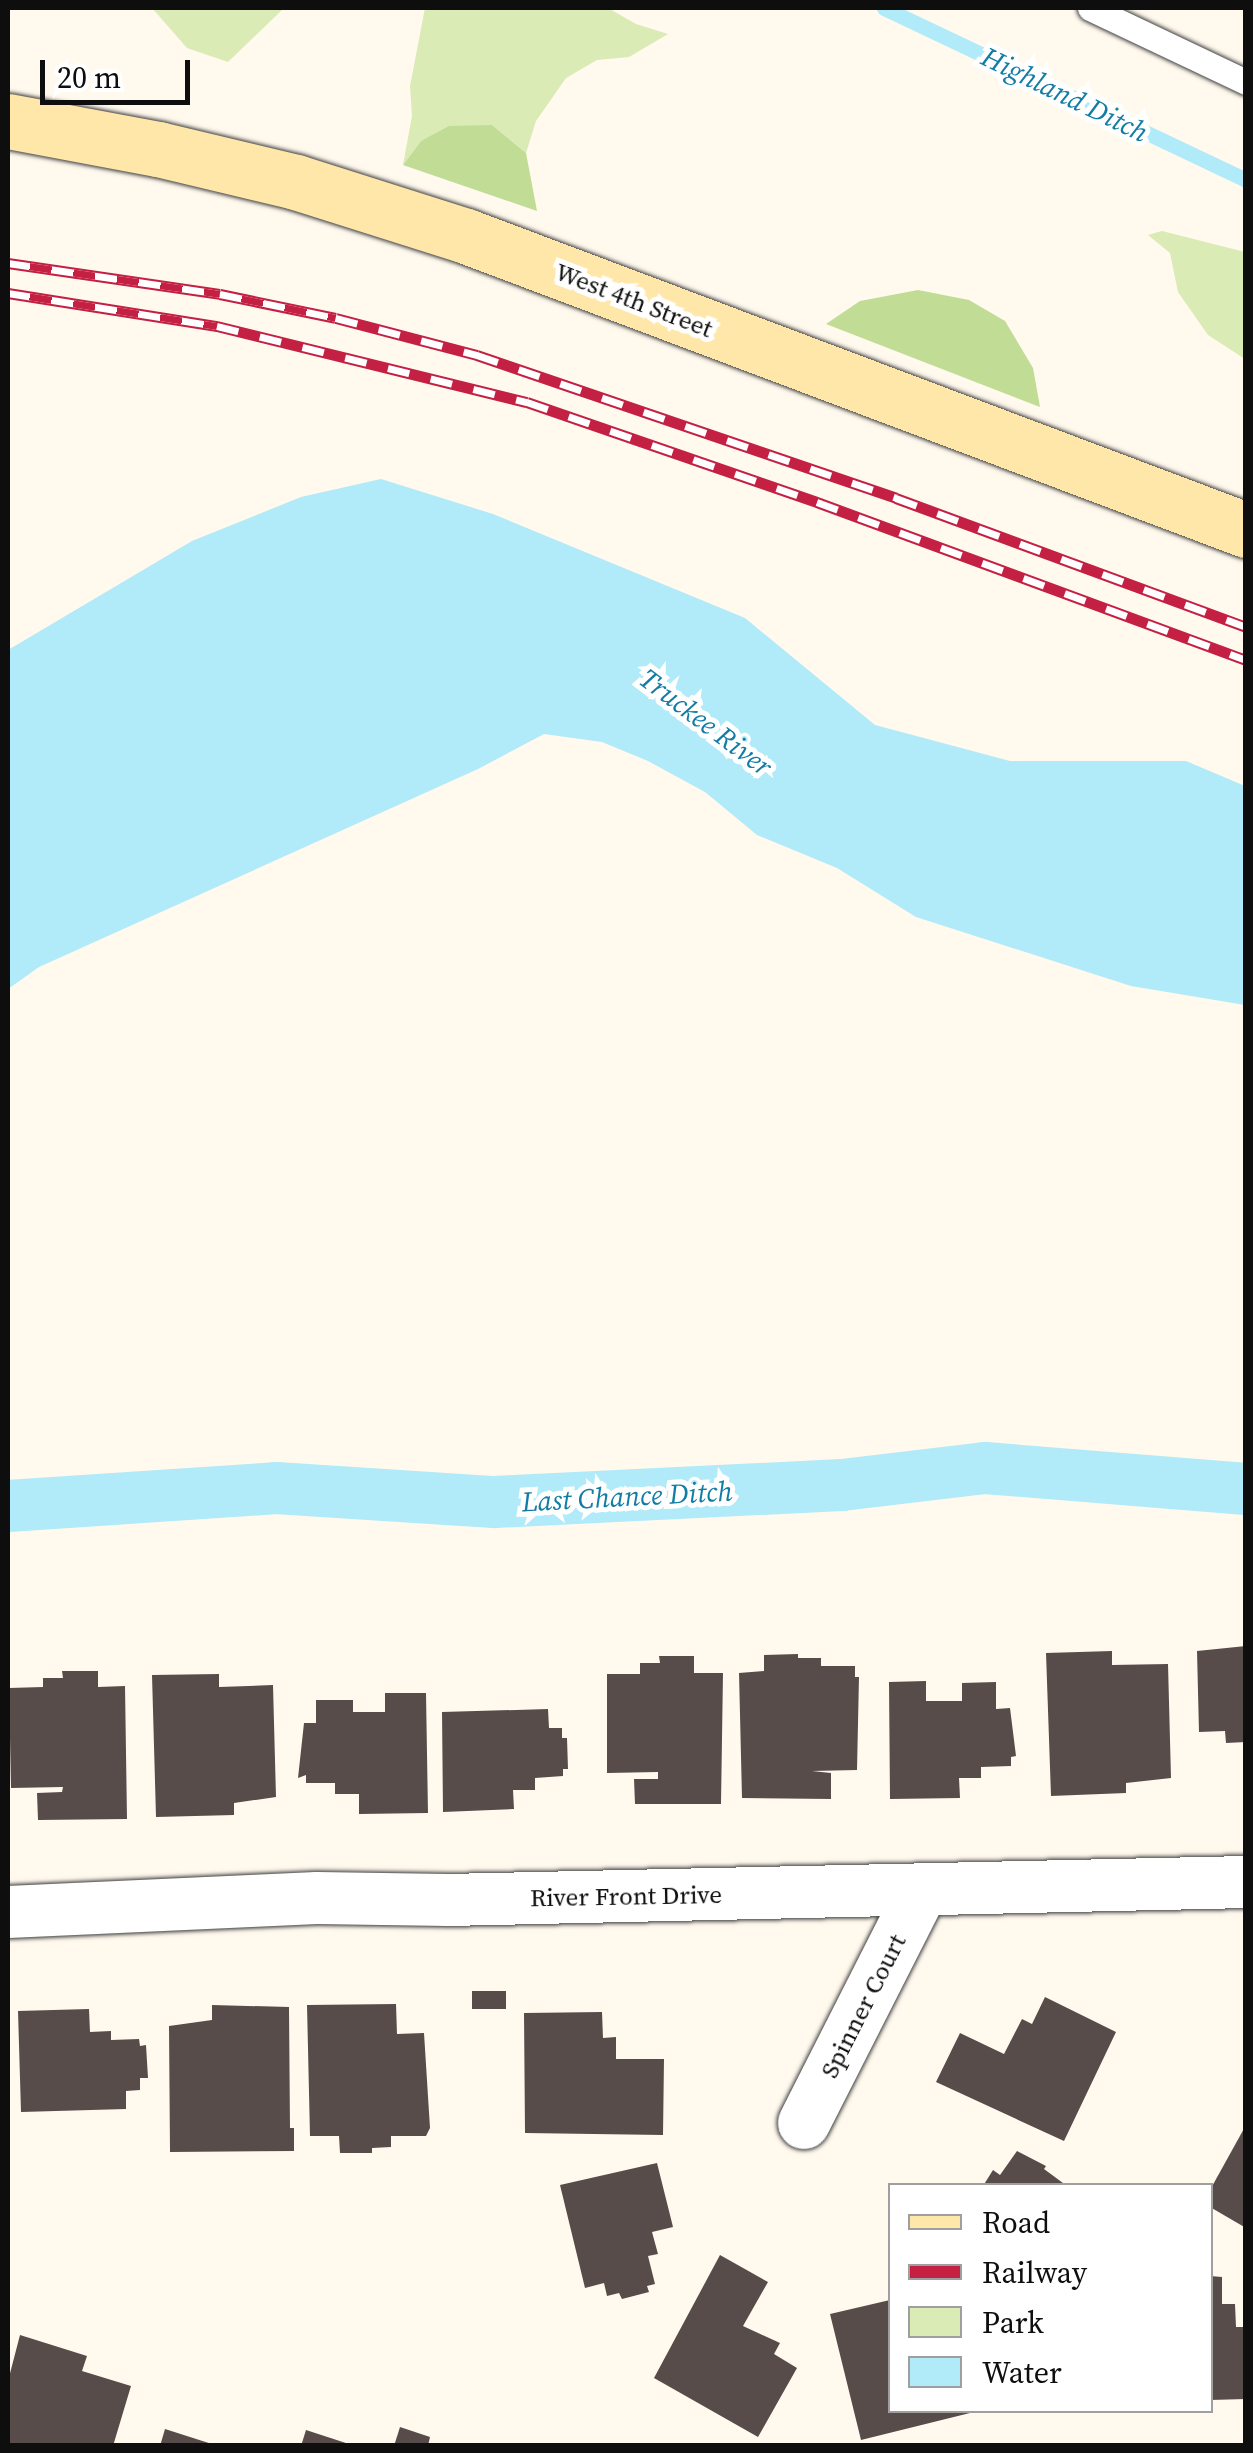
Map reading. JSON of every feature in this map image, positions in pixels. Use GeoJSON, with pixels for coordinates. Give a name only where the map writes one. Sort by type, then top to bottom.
{"type":"FeatureCollection","features":[{"type":"Feature","properties":{"kind":"main road","name":"West 4th Street"},"geometry":{"type":"LineString","coordinates":[[8,121],[158,149],[296,182],[466,236],[1246,530]]}},
{"type":"Feature","properties":{"kind":"street","name":"River Front Drive"},"geometry":{"type":"LineString","coordinates":[[8,1912],[317,1898],[448,1900],[1246,1882]]}},
{"type":"Feature","properties":{"kind":"street","name":"Spinner Court"},"geometry":{"type":"LineString","coordinates":[[804,2123],[922,1890]]}},
{"type":"Feature","properties":{"kind":"lane"},"geometry":{"type":"LineString","coordinates":[[1090,8],[1246,82]]}},
{"type":"Feature","properties":{"kind":"green space"},"geometry":{"type":"Polygon","coordinates":[[[152,8],[284,8],[228,62],[187,48],[152,8]]]}},
{"type":"Feature","properties":{"kind":"green space"},"geometry":{"type":"Polygon","coordinates":[[[425,8],[608,8],[636,24],[668,34],[629,57],[597,60],[566,78],[536,121],[526,153],[492,125],[421,141],[403,165],[412,116],[410,86],[425,8]]]}},
{"type":"Feature","properties":{"kind":"green space"},"geometry":{"type":"Polygon","coordinates":[[[492,125],[526,153],[537,211],[403,165],[421,141],[449,126],[492,125]]]}},
{"type":"Feature","properties":{"kind":"green space"},"geometry":{"type":"Polygon","coordinates":[[[1162,231],[1245,252],[1245,359],[1208,335],[1178,292],[1170,253],[1148,235],[1162,231]]]}},
{"type":"Feature","properties":{"kind":"green space"},"geometry":{"type":"Polygon","coordinates":[[[918,290],[969,300],[1005,321],[1033,368],[1040,407],[826,324],[860,301],[918,290]]]}},
{"type":"Feature","properties":{"kind":"water","name":"Truckee River"},"geometry":{"type":"Polygon","coordinates":[[[381,479],[493,514],[745,618],[875,725],[1010,761],[1186,761],[1245,786],[1245,1005],[1131,986],[916,917],[837,868],[757,835],[705,792],[648,761],[602,742],[544,734],[478,769],[39,967],[8,989],[8,650],[192,541],[301,497],[381,479]]]}},
{"type":"Feature","properties":{"kind":"building"},"geometry":{"type":"Polygon","coordinates":[[[1246,1646],[1246,1742],[1226,1743],[1225,1731],[1199,1732],[1197,1651],[1246,1646]]]}},
{"type":"Feature","properties":{"kind":"building"},"geometry":{"type":"Polygon","coordinates":[[[1112,1651],[1112,1665],[1168,1664],[1171,1778],[1126,1783],[1126,1793],[1051,1796],[1046,1653],[1112,1651]]]}},
{"type":"Feature","properties":{"kind":"building"},"geometry":{"type":"Polygon","coordinates":[[[798,1654],[798,1658],[821,1658],[821,1666],[855,1666],[855,1677],[859,1677],[857,1770],[812,1771],[831,1773],[831,1799],[742,1798],[739,1673],[764,1671],[764,1655],[798,1654]]]}},
{"type":"Feature","properties":{"kind":"building"},"geometry":{"type":"Polygon","coordinates":[[[659,1656],[694,1656],[694,1673],[723,1673],[721,1804],[635,1804],[634,1779],[658,1779],[658,1772],[607,1773],[607,1674],[640,1674],[640,1663],[660,1663],[659,1656]]]}},
{"type":"Feature","properties":{"kind":"building"},"geometry":{"type":"Polygon","coordinates":[[[62,1671],[98,1671],[98,1687],[125,1686],[127,1819],[38,1820],[37,1793],[62,1792],[63,1787],[11,1788],[9,1688],[43,1687],[43,1678],[63,1678],[62,1671]]]}},
{"type":"Feature","properties":{"kind":"building"},"geometry":{"type":"Polygon","coordinates":[[[219,1674],[219,1687],[273,1685],[276,1797],[234,1803],[234,1815],[156,1817],[152,1675],[219,1674]]]}},
{"type":"Feature","properties":{"kind":"building"},"geometry":{"type":"Polygon","coordinates":[[[926,1681],[926,1701],[962,1701],[962,1683],[996,1682],[996,1709],[1010,1708],[1016,1756],[1011,1757],[1011,1766],[981,1767],[981,1778],[959,1778],[960,1798],[890,1799],[889,1682],[926,1681]]]}},
{"type":"Feature","properties":{"kind":"building"},"geometry":{"type":"Polygon","coordinates":[[[385,1693],[426,1693],[428,1813],[359,1814],[359,1794],[335,1794],[335,1783],[306,1783],[306,1775],[298,1778],[304,1723],[316,1723],[316,1700],[353,1700],[353,1712],[385,1712],[385,1693]]]}},
{"type":"Feature","properties":{"kind":"building"},"geometry":{"type":"Polygon","coordinates":[[[548,1709],[549,1728],[562,1728],[562,1738],[567,1738],[568,1769],[563,1769],[563,1776],[535,1778],[535,1790],[513,1790],[514,1809],[443,1812],[442,1712],[548,1709]]]}},
{"type":"Feature","properties":{"kind":"building"},"geometry":{"type":"Polygon","coordinates":[[[472,1991],[506,1991],[506,2009],[472,2009],[472,1991]]]}},
{"type":"Feature","properties":{"kind":"building"},"geometry":{"type":"Polygon","coordinates":[[[1045,1997],[1116,2032],[1064,2141],[936,2082],[960,2033],[1004,2054],[1022,2019],[1032,2024],[1045,1997]]]}},
{"type":"Feature","properties":{"kind":"building"},"geometry":{"type":"Polygon","coordinates":[[[396,2004],[397,2034],[424,2033],[430,2128],[426,2136],[391,2136],[391,2147],[372,2148],[372,2153],[340,2153],[339,2136],[310,2136],[307,2005],[396,2004]]]}},
{"type":"Feature","properties":{"kind":"building"},"geometry":{"type":"Polygon","coordinates":[[[212,2005],[289,2007],[290,2128],[294,2128],[294,2151],[170,2152],[169,2026],[212,2020],[212,2005]]]}},
{"type":"Feature","properties":{"kind":"building"},"geometry":{"type":"Polygon","coordinates":[[[89,2009],[90,2032],[111,2031],[111,2040],[139,2039],[140,2046],[146,2045],[148,2078],[140,2078],[140,2090],[126,2091],[126,2109],[21,2112],[18,2011],[89,2009]]]}},
{"type":"Feature","properties":{"kind":"building"},"geometry":{"type":"Polygon","coordinates":[[[602,2012],[603,2038],[616,2037],[616,2059],[664,2059],[663,2135],[525,2133],[524,2013],[602,2012]]]}},
{"type":"Feature","properties":{"kind":"building"},"geometry":{"type":"Polygon","coordinates":[[[1246,2125],[1246,2228],[1213,2209],[1213,2185],[1246,2125]]]}},
{"type":"Feature","properties":{"kind":"building"},"geometry":{"type":"Polygon","coordinates":[[[1017,2151],[1046,2166],[1044,2169],[1063,2183],[985,2183],[993,2170],[1000,2175],[1017,2151]]]}},
{"type":"Feature","properties":{"kind":"building"},"geometry":{"type":"Polygon","coordinates":[[[657,2163],[673,2227],[652,2232],[658,2254],[648,2256],[655,2284],[647,2286],[649,2292],[622,2299],[619,2293],[607,2296],[604,2283],[585,2288],[560,2185],[657,2163]]]}},
{"type":"Feature","properties":{"kind":"building"},"geometry":{"type":"Polygon","coordinates":[[[720,2255],[768,2282],[743,2326],[780,2343],[774,2354],[797,2368],[758,2437],[654,2378],[720,2255]]]}},
{"type":"Feature","properties":{"kind":"building"},"geometry":{"type":"Polygon","coordinates":[[[1213,2276],[1222,2277],[1222,2304],[1235,2304],[1236,2327],[1246,2327],[1246,2399],[1213,2400],[1213,2276]]]}},
{"type":"Feature","properties":{"kind":"building"},"geometry":{"type":"Polygon","coordinates":[[[888,2300],[888,2413],[970,2413],[861,2440],[830,2314],[888,2300]]]}},
{"type":"Feature","properties":{"kind":"building"},"geometry":{"type":"Polygon","coordinates":[[[20,2335],[87,2356],[82,2371],[131,2386],[113,2446],[8,2446],[8,2381],[20,2335]]]}},
{"type":"Feature","properties":{"kind":"building"},"geometry":{"type":"Polygon","coordinates":[[[400,2427],[430,2437],[428,2446],[394,2446],[400,2427]]]}},
{"type":"Feature","properties":{"kind":"building"},"geometry":{"type":"Polygon","coordinates":[[[165,2429],[215,2445],[215,2446],[160,2446],[165,2429]]]}},
{"type":"Feature","properties":{"kind":"building"},"geometry":{"type":"Polygon","coordinates":[[[306,2430],[352,2445],[352,2446],[301,2446],[306,2430]]]}},
{"type":"Feature","properties":{"kind":"waterway","name":"Highland Ditch"},"geometry":{"type":"LineString","coordinates":[[884,8],[1246,180]]}},
{"type":"Feature","properties":{"kind":"waterway","name":"Last Chance Ditch"},"geometry":{"type":"LineString","coordinates":[[8,1506],[276,1488],[495,1502],[842,1485],[985,1468],[1246,1489]]}},
{"type":"Feature","properties":{"kind":"railway"},"geometry":{"type":"LineString","coordinates":[[8,263],[220,294],[336,318],[477,355],[896,498],[1246,627]]}},
{"type":"Feature","properties":{"kind":"railway"},"geometry":{"type":"LineString","coordinates":[[8,293],[217,326],[527,402],[817,502],[1246,660]]}}]}
